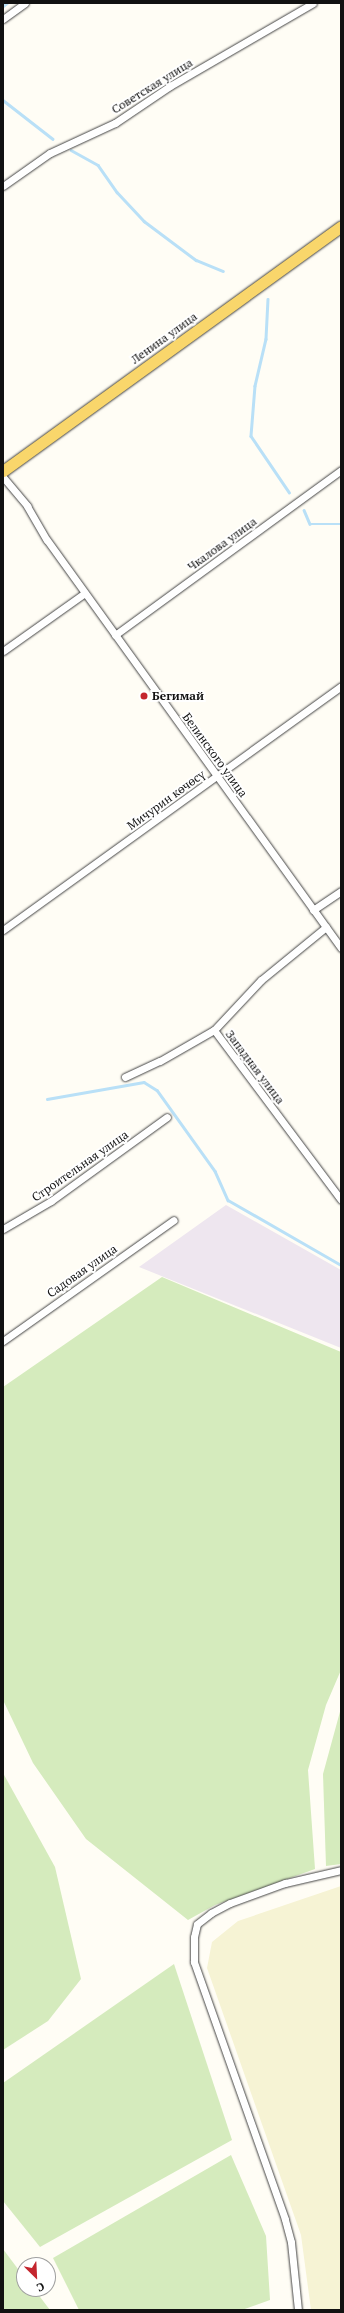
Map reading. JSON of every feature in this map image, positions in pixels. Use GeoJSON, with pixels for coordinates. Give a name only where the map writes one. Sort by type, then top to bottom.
{"type":"FeatureCollection","features":[{"type":"Feature","properties":{"kind":"main road","name":"Ленина улица"},"geometry":{"type":"LineString","coordinates":[[3,471],[341,226]]}},
{"type":"Feature","properties":{"kind":"street"},"geometry":{"type":"LineString","coordinates":[[3,19],[25,3]]}},
{"type":"Feature","properties":{"kind":"street","name":"Советская улица"},"geometry":{"type":"LineString","coordinates":[[3,186],[50,153],[115,123],[170,86],[313,3]]}},
{"type":"Feature","properties":{"kind":"street","name":"Чкалова улица"},"geometry":{"type":"LineString","coordinates":[[115,635],[341,470]]}},
{"type":"Feature","properties":{"kind":"street","name":"Белинского улица"},"geometry":{"type":"LineString","coordinates":[[3,477],[27,506],[47,540],[341,948]]}},
{"type":"Feature","properties":{"kind":"street"},"geometry":{"type":"LineString","coordinates":[[3,651],[85,593]]}},
{"type":"Feature","properties":{"kind":"street","name":"Мичурин көчөсү"},"geometry":{"type":"LineString","coordinates":[[3,930],[217,777],[341,686]]}},
{"type":"Feature","properties":{"kind":"street"},"geometry":{"type":"LineString","coordinates":[[313,910],[341,890]]}},
{"type":"Feature","properties":{"kind":"street","name":"Западная улица"},"geometry":{"type":"LineString","coordinates":[[326,927],[261,980],[214,1030],[341,1200]]}},
{"type":"Feature","properties":{"kind":"street"},"geometry":{"type":"LineString","coordinates":[[125,1077],[160,1061],[214,1030]]}},
{"type":"Feature","properties":{"kind":"street","name":"Строительная улица"},"geometry":{"type":"LineString","coordinates":[[3,1229],[51,1201],[167,1117]]}},
{"type":"Feature","properties":{"kind":"street","name":"Садовая улица"},"geometry":{"type":"LineString","coordinates":[[3,1341],[174,1220]]}},
{"type":"Feature","properties":{"kind":"street"},"geometry":{"type":"LineString","coordinates":[[298,2310],[291,2242],[285,2219],[194,1962],[194,1937],[197,1924],[211,1913],[230,1903],[286,1883],[341,1870]]}},
{"type":"Feature","properties":{"kind":"shaded area"},"geometry":{"type":"Polygon","coordinates":[[[226,1205],[341,1270],[341,1348],[139,1267],[226,1205]]]}},
{"type":"Feature","properties":{"kind":"shaded area"},"geometry":{"type":"Polygon","coordinates":[[[341,1886],[341,2310],[311,2310],[301,2235],[207,1968],[212,1942],[238,1921],[341,1886]]]}},
{"type":"Feature","properties":{"kind":"green space"},"geometry":{"type":"Polygon","coordinates":[[[162,1277],[341,1352],[341,1670],[326,1705],[308,1770],[315,1869],[215,1905],[188,1920],[86,1839],[33,1763],[3,1700],[3,1387],[162,1277]]]}},
{"type":"Feature","properties":{"kind":"green space"},"geometry":{"type":"Polygon","coordinates":[[[341,1708],[341,1864],[326,1866],[323,1774],[341,1708]]]}},
{"type":"Feature","properties":{"kind":"green space"},"geometry":{"type":"Polygon","coordinates":[[[3,1773],[55,1867],[81,1979],[48,2021],[3,2050],[3,1773]]]}},
{"type":"Feature","properties":{"kind":"green space"},"geometry":{"type":"Polygon","coordinates":[[[174,1964],[232,2140],[40,2247],[3,2201],[3,2083],[174,1964]]]}},
{"type":"Feature","properties":{"kind":"green space"},"geometry":{"type":"Polygon","coordinates":[[[231,2155],[266,2236],[270,2300],[242,2310],[79,2310],[56,2264],[56,2257],[55,2257],[231,2155]]]}},
{"type":"Feature","properties":{"kind":"green space"},"geometry":{"type":"Polygon","coordinates":[[[3,2249],[16,2266],[16,2297],[40,2297],[50,2310],[3,2310],[3,2249]]]}},
{"type":"Feature","properties":{"kind":"waterway"},"geometry":{"type":"LineString","coordinates":[[3,6],[7,3]]}},
{"type":"Feature","properties":{"kind":"waterway"},"geometry":{"type":"LineString","coordinates":[[3,100],[53,139]]}},
{"type":"Feature","properties":{"kind":"waterway"},"geometry":{"type":"LineString","coordinates":[[71,150],[98,165],[117,192],[144,221],[196,260],[223,271]]}},
{"type":"Feature","properties":{"kind":"waterway"},"geometry":{"type":"LineString","coordinates":[[268,299],[266,339],[255,386],[251,436],[289,492]]}},
{"type":"Feature","properties":{"kind":"waterway"},"geometry":{"type":"LineString","coordinates":[[304,510],[310,524],[341,524]]}},
{"type":"Feature","properties":{"kind":"waterway"},"geometry":{"type":"LineString","coordinates":[[47,1099],[144,1082],[157,1090],[215,1171],[228,1200],[341,1265]]}},
{"type":"Feature","properties":{"kind":"place","name":"Бегимай"},"geometry":{"type":"Point","coordinates":[144,696]}}]}
